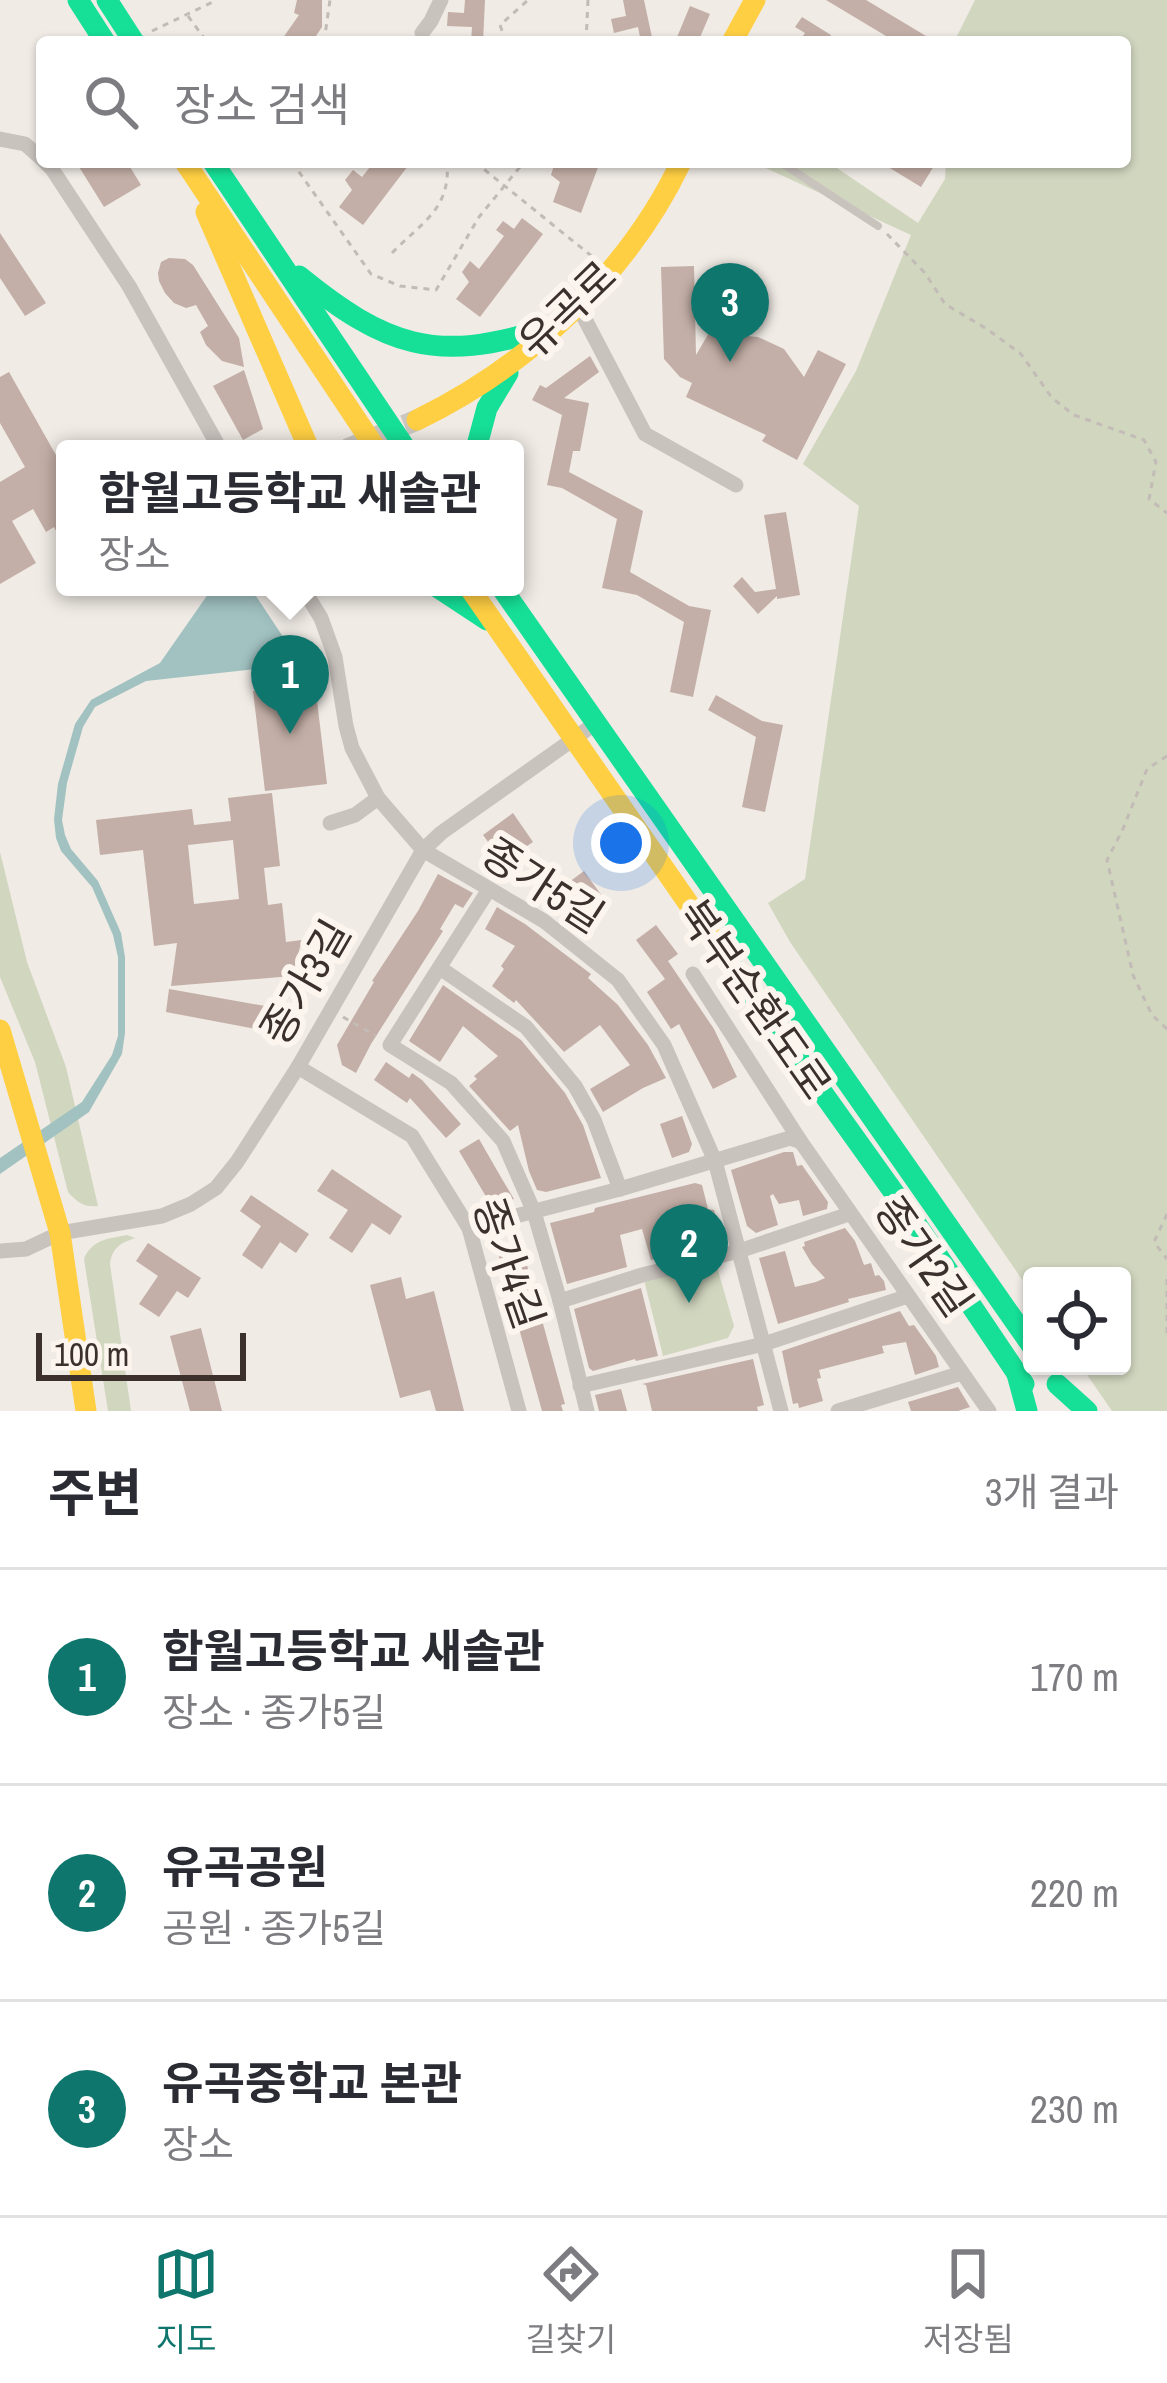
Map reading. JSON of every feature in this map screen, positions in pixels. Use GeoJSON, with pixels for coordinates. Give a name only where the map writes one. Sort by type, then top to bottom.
{"type":"FeatureCollection","features":[{"type":"Feature","properties":{"kind":"main road"},"geometry":{"type":"LineString","coordinates":[[78,0],[101,36]]}},
{"type":"Feature","properties":{"kind":"main road"},"geometry":{"type":"LineString","coordinates":[[107,0],[143,36]]}},
{"type":"Feature","properties":{"kind":"main road"},"geometry":{"type":"LineString","coordinates":[[734,36],[747,2]]}},
{"type":"Feature","properties":{"kind":"main road"},"geometry":{"type":"LineString","coordinates":[[187,168],[305,440]]}},
{"type":"Feature","properties":{"kind":"main road"},"geometry":{"type":"LineString","coordinates":[[188,168],[370,440]]}},
{"type":"Feature","properties":{"kind":"main road"},"geometry":{"type":"LineString","coordinates":[[217,168],[400,440]]}},
{"type":"Feature","properties":{"kind":"main road","name":"유곡로"},"geometry":{"type":"LineString","coordinates":[[417,420],[482,385],[578,306],[607,278],[648,224],[678,168]]}},
{"type":"Feature","properties":{"kind":"main road"},"geometry":{"type":"LineString","coordinates":[[277,257],[333,303],[396,341],[425,347],[480,346],[556,324]]}},
{"type":"Feature","properties":{"kind":"main road"},"geometry":{"type":"LineString","coordinates":[[478,440],[496,390],[527,351]]}},
{"type":"Feature","properties":{"kind":"main road"},"geometry":{"type":"LineString","coordinates":[[451,596],[496,626]]}},
{"type":"Feature","properties":{"kind":"main road","name":"북부순환도로"},"geometry":{"type":"LineString","coordinates":[[475,596],[915,1222],[1040,1411]]}},
{"type":"Feature","properties":{"kind":"main road","name":"북부순환도로"},"geometry":{"type":"LineString","coordinates":[[508,596],[1023,1333]]}},
{"type":"Feature","properties":{"kind":"main road"},"geometry":{"type":"LineString","coordinates":[[0,1030],[60,1233],[86,1411]]}},
{"type":"Feature","properties":{"kind":"main road"},"geometry":{"type":"LineString","coordinates":[[1017,1374],[1027,1411]]}},
{"type":"Feature","properties":{"kind":"main road"},"geometry":{"type":"LineString","coordinates":[[1051,1375],[1074,1411]]}},
{"type":"Feature","properties":{"kind":"main road"},"geometry":{"type":"LineString","coordinates":[[1051,1375],[1087,1411]]}},
{"type":"Feature","properties":{"kind":"street"},"geometry":{"type":"LineString","coordinates":[[422,33],[441,0]]}},
{"type":"Feature","properties":{"kind":"street"},"geometry":{"type":"LineString","coordinates":[[0,139],[25,144],[36,154]]}},
{"type":"Feature","properties":{"kind":"street"},"geometry":{"type":"LineString","coordinates":[[51,168],[129,286],[215,440]]}},
{"type":"Feature","properties":{"kind":"street"},"geometry":{"type":"LineString","coordinates":[[578,306],[645,434],[736,484]]}},
{"type":"Feature","properties":{"kind":"street","name":"종가5길"},"geometry":{"type":"LineString","coordinates":[[308,596],[335,657],[352,748],[378,798],[423,850],[544,921],[618,980],[664,1046],[715,1161],[781,1411]]}},
{"type":"Feature","properties":{"kind":"street","name":"종가3길"},"geometry":{"type":"LineString","coordinates":[[0,1251],[26,1249],[60,1233],[162,1216],[216,1188],[298,1067],[423,850],[596,723]]}},
{"type":"Feature","properties":{"kind":"street"},"geometry":{"type":"LineString","coordinates":[[330,823],[355,815],[378,798]]}},
{"type":"Feature","properties":{"kind":"street"},"geometry":{"type":"LineString","coordinates":[[488,891],[390,1045],[451,1083],[502,1141],[534,1212],[586,1411]]}},
{"type":"Feature","properties":{"kind":"street"},"geometry":{"type":"LineString","coordinates":[[440,968],[526,1027],[575,1086],[620,1189]]}},
{"type":"Feature","properties":{"kind":"street","name":"종가2길"},"geometry":{"type":"LineString","coordinates":[[693,974],[849,1214],[988,1411]]}},
{"type":"Feature","properties":{"kind":"street","name":"종가4길"},"geometry":{"type":"LineString","coordinates":[[298,1067],[412,1136],[469,1228],[518,1411]]}},
{"type":"Feature","properties":{"kind":"street"},"geometry":{"type":"LineString","coordinates":[[469,1228],[790,1138],[801,1142]]}},
{"type":"Feature","properties":{"kind":"street"},"geometry":{"type":"LineString","coordinates":[[560,1301],[740,1251],[849,1214]]}},
{"type":"Feature","properties":{"kind":"street"},"geometry":{"type":"LineString","coordinates":[[580,1386],[764,1344],[908,1296]]}},
{"type":"Feature","properties":{"kind":"street"},"geometry":{"type":"LineString","coordinates":[[838,1411],[962,1372]]}},
{"type":"Feature","properties":{"kind":"lane"},"geometry":{"type":"LineString","coordinates":[[789,168],[878,226]]}},
{"type":"Feature","properties":{"kind":"path"},"geometry":{"type":"LineString","coordinates":[[143,36],[217,0]]}},
{"type":"Feature","properties":{"kind":"path"},"geometry":{"type":"LineString","coordinates":[[325,36],[330,0]]}},
{"type":"Feature","properties":{"kind":"path"},"geometry":{"type":"LineString","coordinates":[[504,36],[500,25],[528,0]]}},
{"type":"Feature","properties":{"kind":"path"},"geometry":{"type":"LineString","coordinates":[[586,36],[588,0]]}},
{"type":"Feature","properties":{"kind":"path"},"geometry":{"type":"LineString","coordinates":[[187,14],[203,36]]}},
{"type":"Feature","properties":{"kind":"path"},"geometry":{"type":"LineString","coordinates":[[296,168],[371,274],[400,286],[436,290],[479,217],[519,168]]}},
{"type":"Feature","properties":{"kind":"path"},"geometry":{"type":"LineString","coordinates":[[392,253],[442,202],[447,168]]}},
{"type":"Feature","properties":{"kind":"path"},"geometry":{"type":"LineString","coordinates":[[482,168],[594,258]]}},
{"type":"Feature","properties":{"kind":"path"},"geometry":{"type":"LineString","coordinates":[[878,226],[925,273],[946,304],[1021,354],[1052,398],[1074,415],[1144,440],[1156,462],[1149,500],[1167,513]]}},
{"type":"Feature","properties":{"kind":"path"},"geometry":{"type":"LineString","coordinates":[[1167,756],[1147,770],[1107,860],[1133,975],[1152,1015],[1167,1029]]}},
{"type":"Feature","properties":{"kind":"path"},"geometry":{"type":"LineString","coordinates":[[331,1010],[390,1045]]}},
{"type":"Feature","properties":{"kind":"path"},"geometry":{"type":"LineString","coordinates":[[1167,1214],[1154,1242],[1167,1259]]}},
{"type":"Feature","properties":{"kind":"path"},"geometry":{"type":"LineString","coordinates":[[1167,1279],[1167,1335]]}},
{"type":"Feature","properties":{"kind":"green space"},"geometry":{"type":"Polygon","coordinates":[[[975,0],[1167,0],[1167,1411],[1112,1411],[1087,1375],[1131,1375],[1131,1267],[1023,1267],[1023,1281],[768,903],[805,879],[859,506],[803,464],[856,371],[911,235],[766,168],[837,168],[918,223],[945,179],[946,168],[1131,168],[1131,36],[957,36],[975,0]]]}},
{"type":"Feature","properties":{"kind":"green space"},"geometry":{"type":"Polygon","coordinates":[[[0,852],[27,962],[66,1067],[98,1206],[81,1203],[68,1192],[35,1062],[0,977],[0,852]]]}},
{"type":"Feature","properties":{"kind":"green space"},"geometry":{"type":"Polygon","coordinates":[[[127,1235],[135,1238],[118,1247],[110,1264],[131,1411],[108,1411],[84,1259],[96,1244],[127,1235]]]}},
{"type":"Feature","properties":{"kind":"green space"},"geometry":{"type":"Polygon","coordinates":[[[706,1263],[717,1267],[734,1326],[728,1338],[663,1356],[644,1280],[706,1263]]]}},
{"type":"Feature","properties":{"kind":"water"},"geometry":{"type":"Polygon","coordinates":[[[207,596],[256,596],[301,664],[146,681],[95,707],[83,727],[62,820],[71,849],[98,881],[121,933],[125,957],[122,1054],[89,1112],[0,1174],[0,1158],[82,1102],[112,1055],[118,1036],[118,957],[113,935],[92,887],[61,851],[54,819],[58,784],[75,724],[91,700],[160,663],[207,596]]]}},
{"type":"Feature","properties":{"kind":"building"},"geometry":{"type":"Polygon","coordinates":[[[297,0],[322,0],[322,27],[316,36],[284,36],[299,15],[294,13],[297,0]]]}},
{"type":"Feature","properties":{"kind":"building"},"geometry":{"type":"Polygon","coordinates":[[[465,0],[485,0],[483,36],[471,36],[472,27],[447,26],[448,12],[464,13],[465,0]]]}},
{"type":"Feature","properties":{"kind":"building"},"geometry":{"type":"Polygon","coordinates":[[[623,0],[644,0],[652,36],[640,36],[638,27],[614,33],[611,19],[626,16],[623,0]]]}},
{"type":"Feature","properties":{"kind":"building"},"geometry":{"type":"Polygon","coordinates":[[[826,0],[866,0],[926,36],[886,36],[826,0]]]}},
{"type":"Feature","properties":{"kind":"building"},"geometry":{"type":"Polygon","coordinates":[[[690,6],[710,14],[701,36],[678,36],[690,6]]]}},
{"type":"Feature","properties":{"kind":"building"},"geometry":{"type":"Polygon","coordinates":[[[802,17],[831,35],[803,36],[795,27],[802,17]]]}},
{"type":"Feature","properties":{"kind":"building"},"geometry":{"type":"Polygon","coordinates":[[[80,168],[131,168],[141,185],[104,207],[80,168]]]}},
{"type":"Feature","properties":{"kind":"building"},"geometry":{"type":"Polygon","coordinates":[[[369,168],[406,168],[363,225],[339,207],[352,190],[345,180],[353,170],[362,177],[369,168]]]}},
{"type":"Feature","properties":{"kind":"building"},"geometry":{"type":"Polygon","coordinates":[[[553,168],[598,168],[581,213],[553,202],[560,182],[551,175],[553,168]]]}},
{"type":"Feature","properties":{"kind":"building"},"geometry":{"type":"Polygon","coordinates":[[[890,168],[933,168],[921,187],[890,168]]]}},
{"type":"Feature","properties":{"kind":"building"},"geometry":{"type":"Polygon","coordinates":[[[522,218],[543,234],[480,317],[456,299],[469,282],[462,272],[470,261],[479,269],[504,236],[496,230],[503,221],[514,229],[522,218]]]}},
{"type":"Feature","properties":{"kind":"building"},"geometry":{"type":"Polygon","coordinates":[[[0,233],[46,303],[25,316],[0,278],[0,233]]]}},
{"type":"Feature","properties":{"kind":"building"},"geometry":{"type":"Polygon","coordinates":[[[169,258],[193,265],[239,338],[244,367],[222,361],[206,345],[200,332],[208,326],[196,305],[186,308],[165,293],[158,273],[161,262],[169,258]]]}},
{"type":"Feature","properties":{"kind":"building"},"geometry":{"type":"Polygon","coordinates":[[[694,266],[696,355],[713,326],[784,349],[804,377],[818,350],[846,364],[797,460],[762,441],[766,435],[686,397],[692,383],[664,359],[661,267],[694,266]]]}},
{"type":"Feature","properties":{"kind":"building"},"geometry":{"type":"Polygon","coordinates":[[[590,356],[599,372],[564,398],[589,403],[580,451],[573,451],[569,472],[643,511],[630,572],[689,606],[711,610],[693,697],[670,692],[684,622],[637,595],[602,588],[617,519],[562,488],[547,485],[562,415],[532,400],[540,385],[546,388],[590,356]]]}},
{"type":"Feature","properties":{"kind":"building"},"geometry":{"type":"Polygon","coordinates":[[[244,370],[263,429],[243,440],[213,386],[244,370]]]}},
{"type":"Feature","properties":{"kind":"building"},"geometry":{"type":"Polygon","coordinates":[[[9,372],[56,455],[56,531],[54,527],[46,532],[33,509],[12,521],[36,563],[0,584],[0,482],[25,467],[0,423],[0,377],[9,372]]]}},
{"type":"Feature","properties":{"kind":"building"},"geometry":{"type":"Polygon","coordinates":[[[786,512],[800,595],[777,596],[758,614],[733,586],[742,577],[755,592],[776,589],[764,515],[786,512]]]}},
{"type":"Feature","properties":{"kind":"building"},"geometry":{"type":"Polygon","coordinates":[[[315,684],[327,784],[265,791],[253,691],[315,684]]]}},
{"type":"Feature","properties":{"kind":"building"},"geometry":{"type":"Polygon","coordinates":[[[716,695],[762,721],[783,725],[765,812],[742,807],[756,737],[708,710],[716,695]]]}},
{"type":"Feature","properties":{"kind":"building"},"geometry":{"type":"Polygon","coordinates":[[[272,793],[280,866],[264,868],[268,905],[282,903],[286,942],[302,940],[292,976],[171,986],[177,943],[154,946],[143,850],[100,855],[96,820],[192,809],[194,825],[231,821],[228,798],[272,793]],[[233,840],[188,845],[194,904],[239,899],[233,840]]]}},
{"type":"Feature","properties":{"kind":"building"},"geometry":{"type":"Polygon","coordinates":[[[513,813],[533,842],[503,862],[483,835],[513,813]]]}},
{"type":"Feature","properties":{"kind":"building"},"geometry":{"type":"Polygon","coordinates":[[[584,871],[607,903],[576,925],[553,894],[584,871]]]}},
{"type":"Feature","properties":{"kind":"building"},"geometry":{"type":"Polygon","coordinates":[[[438,874],[473,893],[463,908],[455,904],[356,1073],[342,1065],[337,1045],[438,874]]]}},
{"type":"Feature","properties":{"kind":"building"},"geometry":{"type":"Polygon","coordinates":[[[497,907],[591,974],[588,978],[618,1005],[666,1078],[603,1112],[590,1089],[630,1065],[600,1025],[564,1052],[516,1000],[492,986],[515,946],[485,929],[497,907]]]}},
{"type":"Feature","properties":{"kind":"building"},"geometry":{"type":"Polygon","coordinates":[[[656,925],[678,954],[668,961],[714,1029],[737,1077],[713,1089],[679,1024],[671,1029],[647,992],[665,979],[636,940],[656,925]]]}},
{"type":"Feature","properties":{"kind":"building"},"geometry":{"type":"Polygon","coordinates":[[[443,985],[521,1040],[565,1093],[583,1125],[601,1178],[546,1192],[537,1190],[518,1125],[510,1131],[469,1086],[498,1056],[463,1026],[440,1062],[409,1041],[443,985]]]}},
{"type":"Feature","properties":{"kind":"building"},"geometry":{"type":"Polygon","coordinates":[[[169,989],[265,1006],[261,1030],[166,1012],[169,989]]]}},
{"type":"Feature","properties":{"kind":"building"},"geometry":{"type":"Polygon","coordinates":[[[386,1062],[409,1078],[412,1073],[422,1080],[461,1124],[446,1138],[410,1098],[407,1103],[374,1080],[386,1062]]]}},
{"type":"Feature","properties":{"kind":"building"},"geometry":{"type":"Polygon","coordinates":[[[682,1116],[692,1144],[689,1152],[672,1158],[660,1124],[682,1116]]]}},
{"type":"Feature","properties":{"kind":"building"},"geometry":{"type":"Polygon","coordinates":[[[479,1139],[514,1199],[491,1205],[459,1151],[479,1139]]]}},
{"type":"Feature","properties":{"kind":"building"},"geometry":{"type":"Polygon","coordinates":[[[793,1152],[797,1166],[802,1165],[828,1202],[827,1209],[803,1216],[799,1200],[779,1204],[773,1194],[778,1225],[756,1233],[747,1226],[731,1170],[793,1152]]]}},
{"type":"Feature","properties":{"kind":"building"},"geometry":{"type":"Polygon","coordinates":[[[332,1169],[402,1216],[390,1235],[372,1223],[352,1253],[329,1238],[348,1210],[317,1191],[332,1169]]]}},
{"type":"Feature","properties":{"kind":"building"},"geometry":{"type":"Polygon","coordinates":[[[695,1183],[702,1185],[708,1209],[714,1210],[721,1236],[716,1244],[651,1260],[642,1229],[620,1235],[627,1267],[567,1284],[550,1223],[695,1183]]]}},
{"type":"Feature","properties":{"kind":"building"},"geometry":{"type":"Polygon","coordinates":[[[251,1195],[309,1234],[296,1253],[280,1242],[262,1269],[242,1255],[261,1226],[240,1211],[251,1195]]]}},
{"type":"Feature","properties":{"kind":"building"},"geometry":{"type":"Polygon","coordinates":[[[845,1228],[864,1265],[871,1263],[886,1290],[778,1324],[759,1258],[785,1251],[795,1287],[816,1282],[825,1278],[802,1247],[804,1242],[845,1228]]]}},
{"type":"Feature","properties":{"kind":"building"},"geometry":{"type":"Polygon","coordinates":[[[148,1243],[201,1278],[188,1298],[177,1291],[159,1317],[139,1304],[158,1276],[136,1261],[148,1243]]]}},
{"type":"Feature","properties":{"kind":"building"},"geometry":{"type":"Polygon","coordinates":[[[522,1247],[565,1404],[563,1411],[542,1411],[498,1253],[522,1247]]]}},
{"type":"Feature","properties":{"kind":"building"},"geometry":{"type":"Polygon","coordinates":[[[401,1277],[406,1299],[434,1291],[464,1411],[436,1411],[430,1390],[400,1398],[370,1285],[401,1277]]]}},
{"type":"Feature","properties":{"kind":"building"},"geometry":{"type":"Polygon","coordinates":[[[641,1288],[658,1356],[593,1371],[574,1309],[641,1288]]]}},
{"type":"Feature","properties":{"kind":"building"},"geometry":{"type":"Polygon","coordinates":[[[900,1311],[936,1356],[939,1367],[915,1375],[906,1342],[882,1346],[884,1353],[819,1370],[823,1401],[799,1408],[798,1403],[793,1404],[782,1351],[900,1311]]]}},
{"type":"Feature","properties":{"kind":"building"},"geometry":{"type":"Polygon","coordinates":[[[201,1328],[222,1411],[190,1411],[170,1336],[201,1328]]]}},
{"type":"Feature","properties":{"kind":"building"},"geometry":{"type":"Polygon","coordinates":[[[753,1359],[764,1405],[758,1411],[652,1411],[642,1384],[753,1359]]]}},
{"type":"Feature","properties":{"kind":"building"},"geometry":{"type":"Polygon","coordinates":[[[958,1387],[970,1407],[911,1411],[908,1402],[958,1387]]]}},
{"type":"Feature","properties":{"kind":"building"},"geometry":{"type":"Polygon","coordinates":[[[621,1389],[627,1411],[599,1411],[595,1395],[621,1389]]]}},
{"type":"Feature","properties":{"kind":"tunnel"},"geometry":{"type":"LineString","coordinates":[[369,440],[417,420]]}},
{"type":"Feature","properties":{"kind":"traffic: fast"},"geometry":{"type":"LineString","coordinates":[[78,0],[101,36]]}},
{"type":"Feature","properties":{"kind":"traffic: fast"},"geometry":{"type":"LineString","coordinates":[[107,0],[130,36]]}},
{"type":"Feature","properties":{"kind":"traffic: fast"},"geometry":{"type":"LineString","coordinates":[[217,168],[400,440]]}},
{"type":"Feature","properties":{"kind":"traffic: fast"},"geometry":{"type":"LineString","coordinates":[[299,276],[358,319],[413,342],[472,345],[544,329]]}},
{"type":"Feature","properties":{"kind":"traffic: fast"},"geometry":{"type":"LineString","coordinates":[[478,440],[487,408],[508,373]]}},
{"type":"Feature","properties":{"kind":"traffic: fast"},"geometry":{"type":"LineString","coordinates":[[451,596],[487,620]]}},
{"type":"Feature","properties":{"kind":"traffic: fast"},"geometry":{"type":"LineString","coordinates":[[507,596],[1023,1333]]}},
{"type":"Feature","properties":{"kind":"traffic: fast"},"geometry":{"type":"LineString","coordinates":[[722,952],[1024,1384]]}},
{"type":"Feature","properties":{"kind":"traffic: fast"},"geometry":{"type":"LineString","coordinates":[[1017,1374],[1027,1411]]}},
{"type":"Feature","properties":{"kind":"traffic: fast"},"geometry":{"type":"LineString","coordinates":[[1057,1384],[1087,1411]]}},
{"type":"Feature","properties":{"kind":"traffic: slow"},"geometry":{"type":"LineString","coordinates":[[735,36],[755,0]]}},
{"type":"Feature","properties":{"kind":"traffic: slow"},"geometry":{"type":"LineString","coordinates":[[189,168],[370,440]]}},
{"type":"Feature","properties":{"kind":"traffic: slow"},"geometry":{"type":"LineString","coordinates":[[417,420],[498,373],[571,313],[633,242],[678,168]]}},
{"type":"Feature","properties":{"kind":"traffic: slow"},"geometry":{"type":"LineString","coordinates":[[206,212],[305,440]]}},
{"type":"Feature","properties":{"kind":"traffic: slow"},"geometry":{"type":"LineString","coordinates":[[475,596],[722,952]]}},
{"type":"Feature","properties":{"kind":"traffic: slow"},"geometry":{"type":"LineString","coordinates":[[0,1030],[60,1233],[86,1411]]}},
{"type":"Feature","properties":{"kind":"place","name":"유곡중학교 본관"},"geometry":{"type":"Point","coordinates":[730,362]}},
{"type":"Feature","properties":{"kind":"place","name":"함월고등학교 새솔관"},"geometry":{"type":"Point","coordinates":[290,734]}},
{"type":"Feature","properties":{"kind":"place","name":"유곡공원"},"geometry":{"type":"Point","coordinates":[689,1303]}}]}
